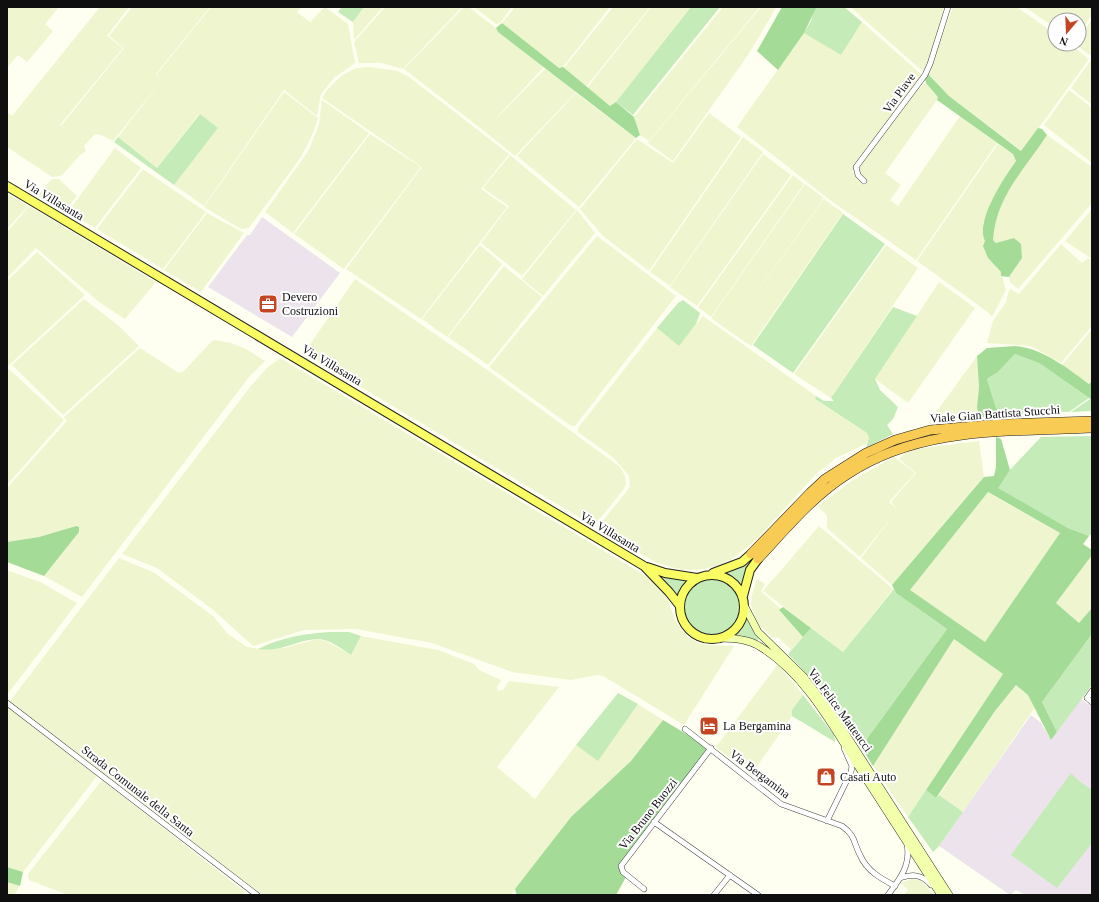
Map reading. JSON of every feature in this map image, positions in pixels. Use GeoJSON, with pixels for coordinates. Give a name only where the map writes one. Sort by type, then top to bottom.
{"type":"FeatureCollection","features":[{"type":"Feature","properties":{"kind":"highway","name":"Viale Gian Battista Stucchi"},"geometry":{"type":"LineString","coordinates":[[754,557],[810,493],[825,479],[866,453],[895,440],[930,430],[999,424],[1092,421]]}},
{"type":"Feature","properties":{"kind":"highway","name":"Viale Gian Battista Stucchi"},"geometry":{"type":"LineString","coordinates":[[754,557],[816,498],[831,486],[869,461],[898,448],[930,439],[963,434],[1092,428]]}},
{"type":"Feature","properties":{"kind":"main road","name":"Via Villasanta"},"geometry":{"type":"LineString","coordinates":[[7,186],[644,566]]}},
{"type":"Feature","properties":{"kind":"main road","name":"Viale Gian Battista Stucchi"},"geometry":{"type":"LineString","coordinates":[[708,574],[754,557]]}},
{"type":"Feature","properties":{"kind":"main road","name":"Viale Gian Battista Stucchi"},"geometry":{"type":"LineString","coordinates":[[743,596],[754,557]]}},
{"type":"Feature","properties":{"kind":"main road"},"geometry":{"type":"LineString","coordinates":[[644,566],[665,572],[697,578]]}},
{"type":"Feature","properties":{"kind":"main road"},"geometry":{"type":"LineString","coordinates":[[644,566],[680,606],[683,620],[692,632],[703,638],[720,638],[730,634],[739,624],[744,615],[743,596],[738,588],[729,579],[721,575],[708,574],[697,578],[685,588],[680,606]]}},
{"type":"Feature","properties":{"kind":"main road","name":"Via Felice Matteucci"},"geometry":{"type":"LineString","coordinates":[[744,605],[758,632],[799,671],[834,716],[949,895]]}},
{"type":"Feature","properties":{"kind":"main road","name":"Via Felice Matteucci"},"geometry":{"type":"LineString","coordinates":[[720,638],[740,639],[758,645],[779,662],[810,695],[843,743],[940,895]]}},
{"type":"Feature","properties":{"kind":"street","name":"Via Piave"},"geometry":{"type":"LineString","coordinates":[[864,181],[858,175],[856,167],[925,75],[930,64],[948,7]]}},
{"type":"Feature","properties":{"kind":"street"},"geometry":{"type":"LineString","coordinates":[[1092,691],[1087,698],[1092,702]]}},
{"type":"Feature","properties":{"kind":"street","name":"Strada Comunale della Santa"},"geometry":{"type":"LineString","coordinates":[[7,702],[257,895]]}},
{"type":"Feature","properties":{"kind":"street","name":"Via Bergamina"},"geometry":{"type":"LineString","coordinates":[[685,729],[781,804],[842,826],[849,831],[854,838],[859,855],[871,871],[895,886]]}},
{"type":"Feature","properties":{"kind":"street"},"geometry":{"type":"LineString","coordinates":[[827,821],[851,772],[852,766],[843,743]]}},
{"type":"Feature","properties":{"kind":"street","name":"Via Bruno Buozzi"},"geometry":{"type":"LineString","coordinates":[[644,889],[623,872],[621,866],[711,748]]}},
{"type":"Feature","properties":{"kind":"street"},"geometry":{"type":"LineString","coordinates":[[654,822],[757,895]]}},
{"type":"Feature","properties":{"kind":"street"},"geometry":{"type":"LineString","coordinates":[[888,895],[900,878],[907,862],[908,852],[906,842]]}},
{"type":"Feature","properties":{"kind":"street"},"geometry":{"type":"LineString","coordinates":[[714,895],[730,875]]}},
{"type":"Feature","properties":{"kind":"street"},"geometry":{"type":"LineString","coordinates":[[900,878],[914,875],[920,876],[926,879],[940,895]]}},
{"type":"Feature","properties":{"kind":"shaded area"},"geometry":{"type":"Polygon","coordinates":[[[262,217],[340,273],[292,337],[208,287],[247,235],[250,235],[262,217]]]}},
{"type":"Feature","properties":{"kind":"shaded area"},"geometry":{"type":"Polygon","coordinates":[[[1092,698],[1092,895],[1025,895],[1016,890],[1010,895],[939,846],[1031,715],[1041,723],[1051,740],[1081,699],[1088,704],[1092,698]]]}},
{"type":"Feature","properties":{"kind":"green space"},"geometry":{"type":"Polygon","coordinates":[[[7,7],[59,7],[45,24],[53,31],[27,62],[18,55],[7,68],[7,7]]]}},
{"type":"Feature","properties":{"kind":"green space"},"geometry":{"type":"Polygon","coordinates":[[[100,7],[129,7],[107,36],[123,48],[60,125],[61,126],[124,48],[109,36],[132,7],[210,7],[155,75],[162,80],[113,141],[101,135],[95,134],[84,146],[86,151],[80,155],[64,173],[60,176],[52,177],[7,147],[7,112],[12,116],[100,7]]]}},
{"type":"Feature","properties":{"kind":"green space"},"geometry":{"type":"Polygon","coordinates":[[[211,7],[301,7],[297,12],[310,22],[325,7],[348,24],[355,63],[334,78],[321,94],[317,116],[284,90],[204,206],[174,185],[218,128],[199,114],[157,168],[118,137],[162,80],[156,75],[211,7]]]}},
{"type":"Feature","properties":{"kind":"green space"},"geometry":{"type":"Polygon","coordinates":[[[342,7],[364,7],[353,22],[338,12],[342,7]]]}},
{"type":"Feature","properties":{"kind":"green space"},"geometry":{"type":"Polygon","coordinates":[[[364,7],[383,7],[354,40],[353,22],[364,7]]]}},
{"type":"Feature","properties":{"kind":"green space"},"geometry":{"type":"Polygon","coordinates":[[[385,7],[462,7],[403,69],[381,63],[359,63],[354,42],[385,7]]]}},
{"type":"Feature","properties":{"kind":"green space"},"geometry":{"type":"Polygon","coordinates":[[[464,7],[469,7],[496,28],[498,32],[544,67],[484,131],[404,69],[464,7]]]}},
{"type":"Feature","properties":{"kind":"green space"},"geometry":{"type":"Polygon","coordinates":[[[474,7],[512,7],[500,23],[496,24],[474,7]]]}},
{"type":"Feature","properties":{"kind":"green space"},"geometry":{"type":"Polygon","coordinates":[[[515,7],[610,7],[563,67],[559,68],[502,23],[515,7]]]}},
{"type":"Feature","properties":{"kind":"green space"},"geometry":{"type":"Polygon","coordinates":[[[613,7],[650,7],[586,87],[563,69],[613,7]]]}},
{"type":"Feature","properties":{"kind":"green space"},"geometry":{"type":"Polygon","coordinates":[[[651,7],[691,7],[616,102],[610,106],[587,88],[651,7]]]}},
{"type":"Feature","properties":{"kind":"green space"},"geometry":{"type":"Polygon","coordinates":[[[691,7],[720,7],[633,115],[616,102],[691,7]]]}},
{"type":"Feature","properties":{"kind":"green space"},"geometry":{"type":"Polygon","coordinates":[[[723,7],[760,7],[649,141],[640,135],[634,117],[723,7]]]}},
{"type":"Feature","properties":{"kind":"green space"},"geometry":{"type":"Polygon","coordinates":[[[761,7],[776,8],[748,55],[673,161],[648,143],[761,7]]]}},
{"type":"Feature","properties":{"kind":"green space"},"geometry":{"type":"Polygon","coordinates":[[[782,7],[816,8],[804,33],[778,70],[757,51],[782,7]]]}},
{"type":"Feature","properties":{"kind":"green space"},"geometry":{"type":"Polygon","coordinates":[[[815,7],[844,7],[862,22],[841,55],[804,33],[811,21],[815,7]]]}},
{"type":"Feature","properties":{"kind":"green space"},"geometry":{"type":"Polygon","coordinates":[[[850,7],[944,7],[928,62],[924,70],[920,69],[850,7]]]}},
{"type":"Feature","properties":{"kind":"green space"},"geometry":{"type":"Polygon","coordinates":[[[953,7],[1017,7],[1047,28],[1047,52],[1080,52],[1089,59],[1022,151],[949,96],[928,74],[953,7]]]}},
{"type":"Feature","properties":{"kind":"green space"},"geometry":{"type":"Polygon","coordinates":[[[1025,7],[1092,7],[1092,15],[1087,22],[1087,12],[1047,12],[1047,22],[1025,7]]]}},
{"type":"Feature","properties":{"kind":"green space"},"geometry":{"type":"Polygon","coordinates":[[[1092,19],[1092,55],[1085,52],[1087,52],[1087,26],[1092,19]]]}},
{"type":"Feature","properties":{"kind":"green space"},"geometry":{"type":"Polygon","coordinates":[[[862,22],[922,75],[860,158],[852,172],[861,180],[863,177],[858,171],[859,166],[917,89],[926,83],[939,97],[885,173],[901,185],[890,200],[898,206],[960,116],[997,143],[916,260],[830,200],[737,127],[804,33],[841,54],[862,22]]]}},
{"type":"Feature","properties":{"kind":"green space"},"geometry":{"type":"Polygon","coordinates":[[[502,23],[559,68],[563,67],[610,106],[616,102],[634,117],[640,135],[636,138],[498,32],[496,28],[502,23]]]}},
{"type":"Feature","properties":{"kind":"green space"},"geometry":{"type":"Polygon","coordinates":[[[1092,60],[1092,105],[1071,88],[1092,60]]]}},
{"type":"Feature","properties":{"kind":"green space"},"geometry":{"type":"Polygon","coordinates":[[[370,67],[398,71],[409,77],[509,154],[481,189],[507,207],[421,319],[346,269],[422,167],[322,98],[327,90],[341,76],[356,68],[370,67]]]}},
{"type":"Feature","properties":{"kind":"green space"},"geometry":{"type":"Polygon","coordinates":[[[546,68],[576,92],[515,156],[484,131],[546,68]]]}},
{"type":"Feature","properties":{"kind":"green space"},"geometry":{"type":"Polygon","coordinates":[[[928,74],[949,96],[1021,151],[1038,128],[1042,129],[1047,135],[1013,184],[1006,196],[995,224],[993,240],[996,243],[1014,238],[1021,244],[1022,258],[1009,277],[1001,276],[1001,272],[988,258],[983,246],[985,241],[983,233],[987,211],[992,200],[1016,161],[1013,154],[937,100],[938,97],[926,83],[925,79],[928,74]]]}},
{"type":"Feature","properties":{"kind":"green space"},"geometry":{"type":"Polygon","coordinates":[[[1069,90],[1092,108],[1092,163],[1044,125],[1069,90]]]}},
{"type":"Feature","properties":{"kind":"green space"},"geometry":{"type":"Polygon","coordinates":[[[284,92],[318,118],[314,131],[301,157],[249,228],[241,229],[204,207],[284,92]]]}},
{"type":"Feature","properties":{"kind":"green space"},"geometry":{"type":"Polygon","coordinates":[[[576,93],[636,138],[579,207],[517,156],[576,93]]]}},
{"type":"Feature","properties":{"kind":"green space"},"geometry":{"type":"Polygon","coordinates":[[[322,100],[369,133],[293,233],[265,212],[309,150],[319,124],[322,100]]]}},
{"type":"Feature","properties":{"kind":"green space"},"geometry":{"type":"Polygon","coordinates":[[[709,113],[741,137],[649,271],[603,236],[580,209],[637,139],[673,163],[709,113]]]}},
{"type":"Feature","properties":{"kind":"green space"},"geometry":{"type":"Polygon","coordinates":[[[200,114],[218,128],[174,185],[114,142],[118,137],[157,168],[200,114]]]}},
{"type":"Feature","properties":{"kind":"green space"},"geometry":{"type":"Polygon","coordinates":[[[370,134],[421,167],[344,269],[294,234],[370,134]]]}},
{"type":"Feature","properties":{"kind":"green space"},"geometry":{"type":"Polygon","coordinates":[[[1047,135],[1092,167],[1092,203],[1018,289],[1010,282],[1009,277],[1022,258],[1003,242],[996,243],[993,240],[993,230],[1004,198],[1026,162],[1047,135]]]}},
{"type":"Feature","properties":{"kind":"green space"},"geometry":{"type":"Polygon","coordinates":[[[743,137],[763,152],[670,286],[650,272],[743,137]]]}},
{"type":"Feature","properties":{"kind":"green space"},"geometry":{"type":"Polygon","coordinates":[[[998,144],[1013,154],[1016,161],[997,191],[983,223],[988,258],[1001,272],[1006,290],[992,317],[989,313],[917,261],[998,144]]]}},
{"type":"Feature","properties":{"kind":"green space"},"geometry":{"type":"Polygon","coordinates":[[[115,148],[141,168],[95,228],[68,212],[115,148]]]}},
{"type":"Feature","properties":{"kind":"green space"},"geometry":{"type":"Polygon","coordinates":[[[763,154],[791,175],[697,306],[670,287],[763,154]]]}},
{"type":"Feature","properties":{"kind":"green space"},"geometry":{"type":"Polygon","coordinates":[[[510,155],[576,210],[522,276],[481,243],[509,206],[483,188],[510,155]]]}},
{"type":"Feature","properties":{"kind":"green space"},"geometry":{"type":"Polygon","coordinates":[[[143,169],[206,212],[163,269],[97,229],[143,169]]]}},
{"type":"Feature","properties":{"kind":"green space"},"geometry":{"type":"Polygon","coordinates":[[[793,175],[804,184],[711,317],[698,307],[793,175]]]}},
{"type":"Feature","properties":{"kind":"green space"},"geometry":{"type":"Polygon","coordinates":[[[52,179],[59,179],[77,196],[64,211],[38,195],[52,179]]]}},
{"type":"Feature","properties":{"kind":"green space"},"geometry":{"type":"Polygon","coordinates":[[[805,184],[824,198],[729,331],[711,318],[805,184]]]}},
{"type":"Feature","properties":{"kind":"green space"},"geometry":{"type":"Polygon","coordinates":[[[7,193],[28,206],[7,229],[7,193]]]}},
{"type":"Feature","properties":{"kind":"green space"},"geometry":{"type":"Polygon","coordinates":[[[824,199],[843,213],[751,346],[729,331],[824,199]]]}},
{"type":"Feature","properties":{"kind":"green space"},"geometry":{"type":"Polygon","coordinates":[[[29,206],[156,282],[125,319],[99,302],[36,248],[7,278],[7,232],[29,206]]]}},
{"type":"Feature","properties":{"kind":"green space"},"geometry":{"type":"Polygon","coordinates":[[[1092,209],[1092,259],[1065,241],[1092,209]]]}},
{"type":"Feature","properties":{"kind":"green space"},"geometry":{"type":"Polygon","coordinates":[[[577,210],[595,233],[543,296],[522,279],[577,210]]]}},
{"type":"Feature","properties":{"kind":"green space"},"geometry":{"type":"Polygon","coordinates":[[[207,213],[244,233],[201,292],[164,270],[207,213]]]}},
{"type":"Feature","properties":{"kind":"green space"},"geometry":{"type":"Polygon","coordinates":[[[843,214],[885,244],[793,373],[753,345],[843,214]]]}},
{"type":"Feature","properties":{"kind":"green space"},"geometry":{"type":"Polygon","coordinates":[[[597,236],[676,296],[575,426],[571,426],[489,367],[597,236]]]}},
{"type":"Feature","properties":{"kind":"green space"},"geometry":{"type":"Polygon","coordinates":[[[1061,244],[1082,263],[1088,258],[1092,261],[1092,326],[1061,363],[1031,346],[987,343],[993,321],[1006,302],[1009,290],[1010,289],[1019,294],[1061,244]]]}},
{"type":"Feature","properties":{"kind":"green space"},"geometry":{"type":"Polygon","coordinates":[[[480,245],[502,264],[447,337],[422,319],[480,245]]]}},
{"type":"Feature","properties":{"kind":"green space"},"geometry":{"type":"Polygon","coordinates":[[[886,245],[918,268],[831,398],[794,374],[886,245]]]}},
{"type":"Feature","properties":{"kind":"green space"},"geometry":{"type":"Polygon","coordinates":[[[37,252],[85,295],[7,367],[7,281],[37,252]]]}},
{"type":"Feature","properties":{"kind":"green space"},"geometry":{"type":"Polygon","coordinates":[[[504,266],[542,297],[488,365],[448,337],[504,266]]]}},
{"type":"Feature","properties":{"kind":"green space"},"geometry":{"type":"Polygon","coordinates":[[[355,279],[486,369],[620,467],[625,476],[626,484],[623,490],[594,526],[304,353],[355,279]]]}},
{"type":"Feature","properties":{"kind":"green space"},"geometry":{"type":"Polygon","coordinates":[[[939,282],[975,308],[908,403],[875,379],[939,282]]]}},
{"type":"Feature","properties":{"kind":"green space"},"geometry":{"type":"Polygon","coordinates":[[[84,299],[119,326],[139,346],[63,415],[12,365],[84,299]]]}},
{"type":"Feature","properties":{"kind":"green space"},"geometry":{"type":"Polygon","coordinates":[[[683,300],[700,313],[696,324],[679,346],[657,328],[678,303],[683,300]]]}},
{"type":"Feature","properties":{"kind":"green space"},"geometry":{"type":"Polygon","coordinates":[[[893,307],[917,316],[875,379],[880,390],[898,407],[893,419],[887,425],[893,434],[866,448],[869,438],[867,433],[815,399],[816,396],[824,401],[834,401],[831,398],[893,307]]]}},
{"type":"Feature","properties":{"kind":"green space"},"geometry":{"type":"Polygon","coordinates":[[[703,316],[816,396],[815,399],[822,404],[867,433],[869,438],[866,444],[836,458],[816,474],[758,538],[732,559],[717,566],[704,569],[682,570],[657,563],[597,528],[630,487],[629,476],[614,458],[578,432],[578,428],[657,328],[679,345],[703,316]]]}},
{"type":"Feature","properties":{"kind":"green space"},"geometry":{"type":"Polygon","coordinates":[[[1092,329],[1092,381],[1090,384],[1062,365],[1092,329]]]}},
{"type":"Feature","properties":{"kind":"green space"},"geometry":{"type":"Polygon","coordinates":[[[214,340],[231,343],[246,349],[265,361],[249,377],[82,597],[44,576],[79,532],[75,526],[39,537],[7,542],[7,488],[67,421],[64,417],[140,348],[179,373],[184,371],[214,340]]]}},
{"type":"Feature","properties":{"kind":"green space"},"geometry":{"type":"Polygon","coordinates":[[[1015,346],[1035,351],[1054,360],[1089,384],[1092,381],[1092,400],[1039,363],[1015,354],[998,372],[987,379],[999,418],[980,420],[977,407],[979,387],[977,356],[987,348],[1015,346]]]}},
{"type":"Feature","properties":{"kind":"green space"},"geometry":{"type":"Polygon","coordinates":[[[1015,354],[1039,363],[1089,398],[1069,412],[1043,411],[1041,409],[1027,414],[998,416],[987,379],[998,372],[1015,354]]]}},
{"type":"Feature","properties":{"kind":"green space"},"geometry":{"type":"Polygon","coordinates":[[[977,356],[979,387],[977,407],[979,415],[929,422],[977,356]]]}},
{"type":"Feature","properties":{"kind":"green space"},"geometry":{"type":"Polygon","coordinates":[[[280,358],[656,582],[663,589],[676,622],[688,637],[696,642],[709,645],[734,646],[684,725],[603,676],[597,675],[571,680],[512,672],[432,643],[356,629],[304,630],[253,646],[212,609],[157,568],[122,554],[250,387],[268,367],[280,358]]]}},
{"type":"Feature","properties":{"kind":"green space"},"geometry":{"type":"Polygon","coordinates":[[[9,369],[64,420],[7,485],[7,371],[9,369]]]}},
{"type":"Feature","properties":{"kind":"green space"},"geometry":{"type":"Polygon","coordinates":[[[1090,399],[1092,400],[1092,411],[1071,412],[1090,399]]]}},
{"type":"Feature","properties":{"kind":"green space"},"geometry":{"type":"Polygon","coordinates":[[[1092,436],[1092,533],[1089,536],[1068,528],[997,488],[1010,470],[1041,437],[1092,436]]]}},
{"type":"Feature","properties":{"kind":"green space"},"geometry":{"type":"Polygon","coordinates":[[[996,437],[1001,439],[1010,470],[998,488],[1068,528],[1089,536],[1083,544],[1092,550],[1092,555],[1056,603],[1079,623],[1092,608],[1092,634],[1042,702],[1057,732],[1051,740],[1028,695],[1016,685],[995,711],[936,798],[926,790],[1003,674],[954,639],[873,766],[861,747],[947,629],[896,593],[892,585],[984,477],[994,476],[996,467],[996,437]],[[988,492],[910,590],[985,642],[1060,533],[988,492]]]}},
{"type":"Feature","properties":{"kind":"green space"},"geometry":{"type":"Polygon","coordinates":[[[979,441],[984,477],[892,585],[861,558],[897,510],[860,557],[827,528],[827,516],[818,506],[853,480],[894,457],[915,473],[889,502],[898,510],[891,502],[916,473],[899,459],[908,450],[979,441]]]}},
{"type":"Feature","properties":{"kind":"green space"},"geometry":{"type":"Polygon","coordinates":[[[987,492],[1060,533],[985,642],[909,590],[987,492]]]}},
{"type":"Feature","properties":{"kind":"green space"},"geometry":{"type":"Polygon","coordinates":[[[76,526],[79,527],[79,532],[44,576],[7,562],[7,542],[39,537],[76,526]]]}},
{"type":"Feature","properties":{"kind":"green space"},"geometry":{"type":"Polygon","coordinates":[[[819,526],[893,589],[843,652],[763,591],[819,526]]]}},
{"type":"Feature","properties":{"kind":"green space"},"geometry":{"type":"Polygon","coordinates":[[[1092,555],[1092,608],[1079,623],[1056,603],[1082,566],[1092,555]]]}},
{"type":"Feature","properties":{"kind":"green space"},"geometry":{"type":"Polygon","coordinates":[[[753,557],[741,584],[727,573],[753,557]]]}},
{"type":"Feature","properties":{"kind":"green space"},"geometry":{"type":"Polygon","coordinates":[[[119,558],[153,572],[213,616],[228,634],[247,647],[265,650],[284,648],[318,639],[326,641],[351,655],[361,636],[438,650],[474,664],[479,670],[501,680],[497,687],[498,691],[503,690],[509,681],[559,687],[497,767],[535,799],[576,745],[598,760],[638,704],[663,720],[631,761],[571,817],[511,895],[260,895],[10,701],[119,558]]]}},
{"type":"Feature","properties":{"kind":"green space"},"geometry":{"type":"Polygon","coordinates":[[[7,570],[40,582],[77,603],[7,695],[7,570]]]}},
{"type":"Feature","properties":{"kind":"green space"},"geometry":{"type":"Polygon","coordinates":[[[660,574],[689,579],[680,590],[677,598],[660,574]]]}},
{"type":"Feature","properties":{"kind":"green space"},"geometry":{"type":"Polygon","coordinates":[[[712,578],[723,580],[733,586],[739,596],[741,607],[739,618],[733,628],[723,634],[712,636],[701,634],[691,628],[685,618],[683,607],[685,596],[691,586],[701,580],[712,578]]]}},
{"type":"Feature","properties":{"kind":"green space"},"geometry":{"type":"Polygon","coordinates":[[[757,579],[765,584],[761,591],[781,609],[779,611],[803,637],[791,650],[779,638],[772,637],[757,623],[751,605],[752,595],[757,579]]]}},
{"type":"Feature","properties":{"kind":"green space"},"geometry":{"type":"Polygon","coordinates":[[[894,589],[896,593],[947,629],[861,747],[817,687],[788,654],[811,628],[843,652],[894,589]]]}},
{"type":"Feature","properties":{"kind":"green space"},"geometry":{"type":"Polygon","coordinates":[[[783,607],[811,628],[803,637],[779,610],[783,607]]]}},
{"type":"Feature","properties":{"kind":"green space"},"geometry":{"type":"Polygon","coordinates":[[[747,619],[759,639],[757,641],[737,636],[736,634],[747,619]]]}},
{"type":"Feature","properties":{"kind":"green space"},"geometry":{"type":"Polygon","coordinates":[[[330,632],[349,632],[361,636],[351,655],[335,644],[321,639],[310,640],[281,648],[266,650],[258,649],[293,637],[330,632]]]}},
{"type":"Feature","properties":{"kind":"green space"},"geometry":{"type":"Polygon","coordinates":[[[1092,634],[1092,685],[1057,732],[1042,702],[1092,634]]]}},
{"type":"Feature","properties":{"kind":"green space"},"geometry":{"type":"Polygon","coordinates":[[[954,639],[1003,674],[908,817],[873,766],[954,639]]]}},
{"type":"Feature","properties":{"kind":"green space"},"geometry":{"type":"Polygon","coordinates":[[[778,664],[803,695],[792,710],[792,716],[751,775],[716,747],[778,664]]]}},
{"type":"Feature","properties":{"kind":"green space"},"geometry":{"type":"Polygon","coordinates":[[[1016,685],[1028,695],[1036,706],[963,812],[939,795],[995,711],[1016,685]]]}},
{"type":"Feature","properties":{"kind":"green space"},"geometry":{"type":"Polygon","coordinates":[[[618,693],[638,704],[598,761],[576,745],[618,693]]]}},
{"type":"Feature","properties":{"kind":"green space"},"geometry":{"type":"Polygon","coordinates":[[[803,695],[834,735],[835,742],[792,716],[792,710],[803,695]]]}},
{"type":"Feature","properties":{"kind":"green space"},"geometry":{"type":"Polygon","coordinates":[[[7,706],[97,776],[23,872],[7,867],[7,706]]]}},
{"type":"Feature","properties":{"kind":"green space"},"geometry":{"type":"Polygon","coordinates":[[[663,720],[708,747],[620,866],[626,877],[616,895],[518,895],[515,889],[571,817],[631,761],[663,720]]]}},
{"type":"Feature","properties":{"kind":"green space"},"geometry":{"type":"Polygon","coordinates":[[[1071,773],[1092,790],[1092,843],[1057,888],[1011,855],[1071,773]]]}},
{"type":"Feature","properties":{"kind":"green space"},"geometry":{"type":"Polygon","coordinates":[[[102,780],[245,892],[243,895],[68,895],[29,880],[28,874],[102,780]]]}},
{"type":"Feature","properties":{"kind":"green space"},"geometry":{"type":"Polygon","coordinates":[[[926,790],[936,798],[939,795],[963,812],[933,852],[908,817],[926,790]]]}},
{"type":"Feature","properties":{"kind":"green space"},"geometry":{"type":"Polygon","coordinates":[[[7,867],[23,872],[20,886],[7,882],[7,867]]]}},
{"type":"Feature","properties":{"kind":"green space"},"geometry":{"type":"Polygon","coordinates":[[[912,879],[923,881],[933,895],[904,895],[908,890],[901,883],[912,879]]]}},
{"type":"Feature","properties":{"kind":"green space"},"geometry":{"type":"Polygon","coordinates":[[[7,882],[20,886],[14,895],[7,895],[7,882]]]}},
{"type":"Feature","properties":{"kind":"place","name":"Devero Costruzioni"},"geometry":{"type":"Point","coordinates":[268,304]}},
{"type":"Feature","properties":{"kind":"place","name":"La Bergamina"},"geometry":{"type":"Point","coordinates":[709,726]}},
{"type":"Feature","properties":{"kind":"place","name":"Casati Auto"},"geometry":{"type":"Point","coordinates":[826,777]}}]}
